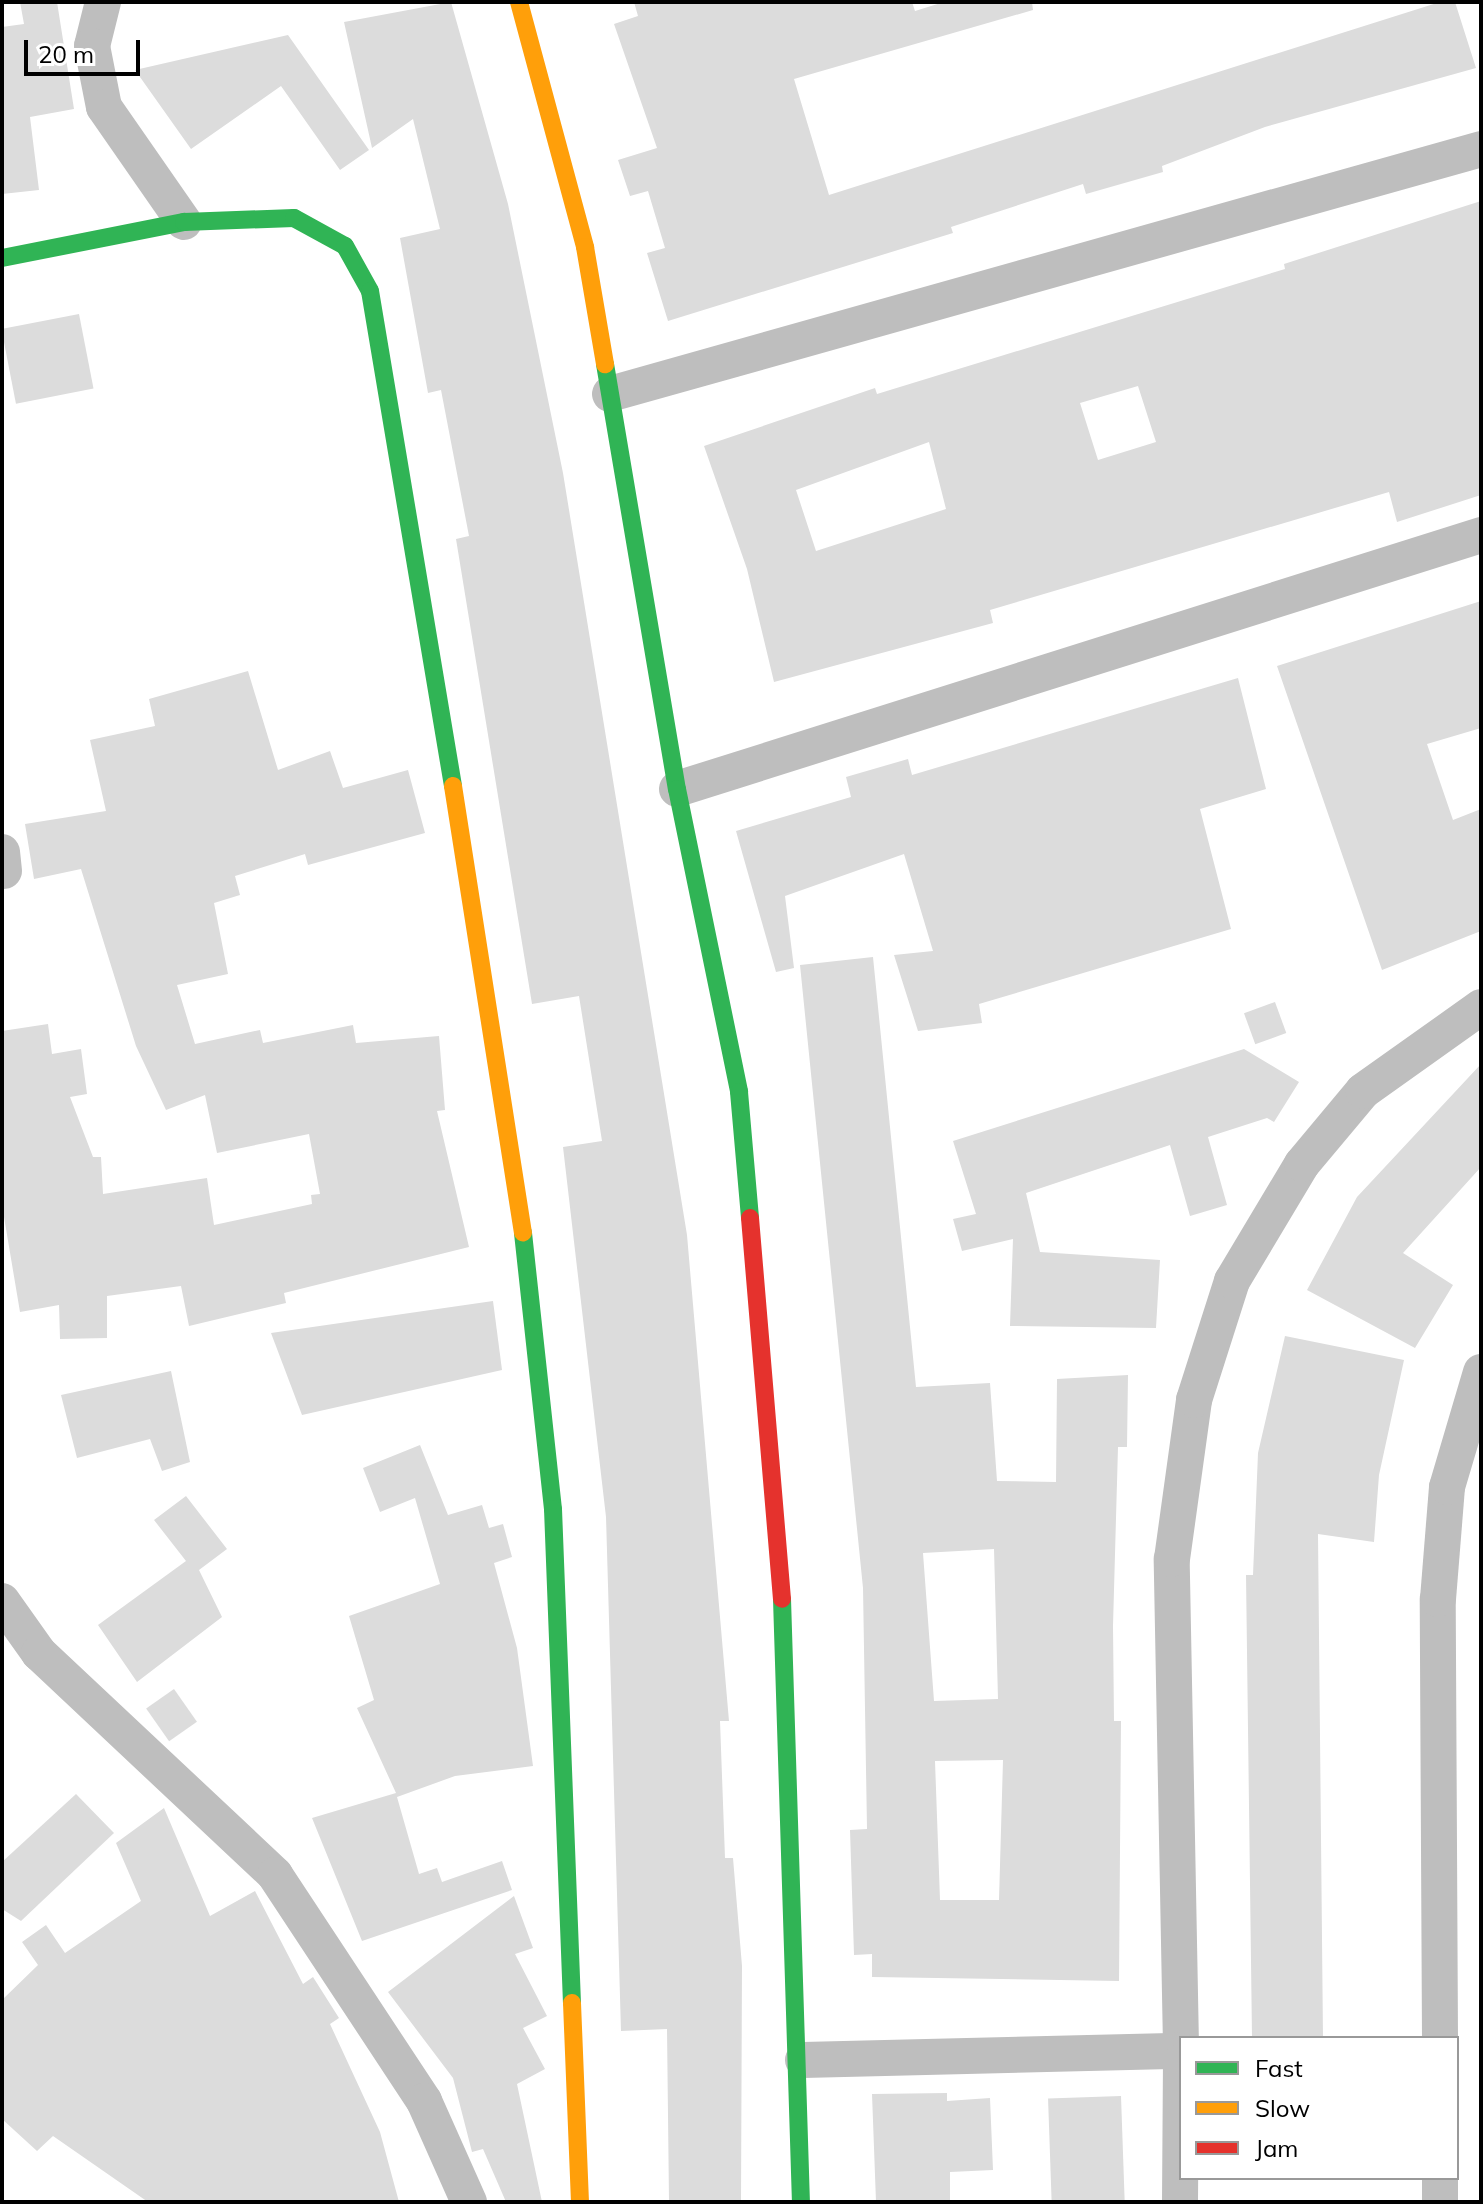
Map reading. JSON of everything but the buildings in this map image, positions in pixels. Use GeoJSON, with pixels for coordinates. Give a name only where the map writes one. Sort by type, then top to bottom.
{"type":"FeatureCollection","features":[{"type":"Feature","properties":{"kind":"street"},"geometry":{"type":"LineString","coordinates":[[103,2],[92,46],[104,107],[184,222]]}},
{"type":"Feature","properties":{"kind":"street"},"geometry":{"type":"LineString","coordinates":[[519,2],[585,247],[677,789],[739,1092],[766,1350],[790,1693],[803,2060],[801,2202]]}},
{"type":"Feature","properties":{"kind":"street"},"geometry":{"type":"LineString","coordinates":[[610,394],[1481,149]]}},
{"type":"Feature","properties":{"kind":"street"},"geometry":{"type":"LineString","coordinates":[[2,258],[184,222],[294,218],[345,246],[370,291],[451,745],[526,1264],[553,1509],[580,2202]]}},
{"type":"Feature","properties":{"kind":"street"},"geometry":{"type":"LineString","coordinates":[[677,789],[1481,535]]}},
{"type":"Feature","properties":{"kind":"street"},"geometry":{"type":"LineString","coordinates":[[1181,2036],[1172,1559],[1194,1400],[1232,1281],[1302,1164],[1363,1091],[1481,1007]]}},
{"type":"Feature","properties":{"kind":"street"},"geometry":{"type":"LineString","coordinates":[[1440,2036],[1438,1599],[1447,1487],[1481,1372]]}},
{"type":"Feature","properties":{"kind":"street"},"geometry":{"type":"LineString","coordinates":[[2,1601],[39,1653],[275,1875],[424,2101],[469,2202]]}},
{"type":"Feature","properties":{"kind":"street"},"geometry":{"type":"LineString","coordinates":[[803,2060],[1179,2049]]}},
{"type":"Feature","properties":{"kind":"street"},"geometry":{"type":"LineString","coordinates":[[1180,2180],[1180,2202]]}},
{"type":"Feature","properties":{"kind":"street"},"geometry":{"type":"LineString","coordinates":[[1440,2180],[1440,2202]]}},
{"type":"Feature","properties":{"kind":"traffic: fast"},"geometry":{"type":"LineString","coordinates":[[2,258],[184,222],[294,218],[345,246],[370,291],[453,786]]}},
{"type":"Feature","properties":{"kind":"traffic: fast"},"geometry":{"type":"LineString","coordinates":[[605,364],[677,789],[739,1092],[750,1218]]}},
{"type":"Feature","properties":{"kind":"traffic: fast"},"geometry":{"type":"LineString","coordinates":[[523,1233],[553,1509],[572,2003]]}},
{"type":"Feature","properties":{"kind":"traffic: fast"},"geometry":{"type":"LineString","coordinates":[[782,1599],[801,2202]]}},
{"type":"Feature","properties":{"kind":"traffic: slow"},"geometry":{"type":"LineString","coordinates":[[519,2],[585,247],[605,364]]}},
{"type":"Feature","properties":{"kind":"traffic: slow"},"geometry":{"type":"LineString","coordinates":[[453,786],[523,1233]]}},
{"type":"Feature","properties":{"kind":"traffic: slow"},"geometry":{"type":"LineString","coordinates":[[572,2003],[580,2202]]}},
{"type":"Feature","properties":{"kind":"traffic: jam"},"geometry":{"type":"LineString","coordinates":[[750,1218],[782,1599]]}}]}
